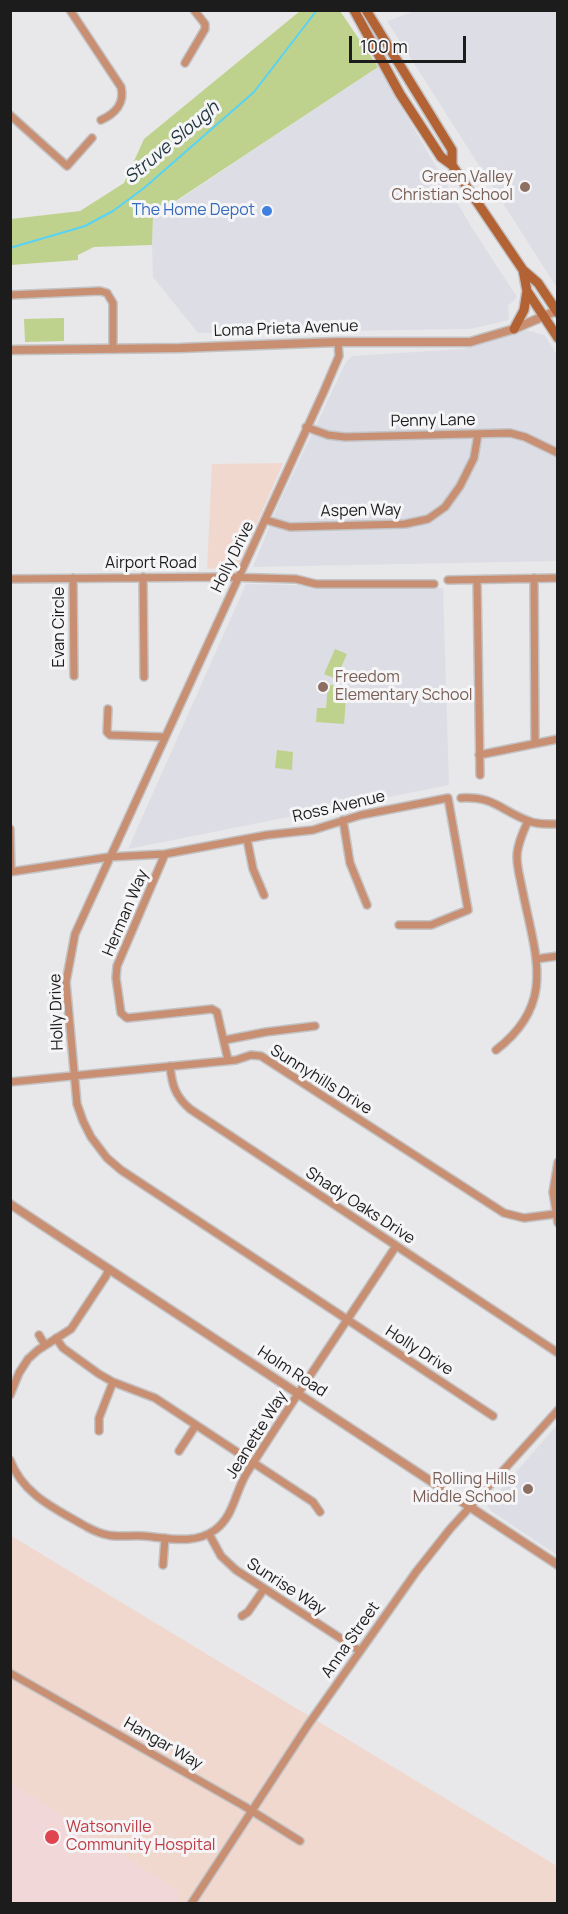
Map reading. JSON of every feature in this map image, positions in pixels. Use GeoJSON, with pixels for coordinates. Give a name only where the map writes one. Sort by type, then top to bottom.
{"type":"FeatureCollection","features":[{"type":"Feature","properties":{"kind":"main road"},"geometry":{"type":"LineString","coordinates":[[354,10],[400,94],[441,157],[452,165],[523,270],[538,283],[557,311]]}},
{"type":"Feature","properties":{"kind":"main road"},"geometry":{"type":"LineString","coordinates":[[366,10],[452,150],[452,165]]}},
{"type":"Feature","properties":{"kind":"main road"},"geometry":{"type":"LineString","coordinates":[[514,328],[524,310],[527,291],[523,270]]}},
{"type":"Feature","properties":{"kind":"main road"},"geometry":{"type":"LineString","coordinates":[[527,291],[558,338]]}},
{"type":"Feature","properties":{"kind":"street"},"geometry":{"type":"LineString","coordinates":[[70,10],[121,87],[122,98],[118,108],[109,117],[101,120]]}},
{"type":"Feature","properties":{"kind":"street"},"geometry":{"type":"LineString","coordinates":[[185,63],[205,29],[194,10]]}},
{"type":"Feature","properties":{"kind":"street"},"geometry":{"type":"LineString","coordinates":[[10,115],[67,166],[92,138]]}},
{"type":"Feature","properties":{"kind":"street"},"geometry":{"type":"LineString","coordinates":[[10,295],[105,292],[112,300],[113,349]]}},
{"type":"Feature","properties":{"kind":"street","name":"Loma Prieta Avenue"},"geometry":{"type":"LineString","coordinates":[[10,350],[338,342],[470,342],[557,311]]}},
{"type":"Feature","properties":{"kind":"street","name":"Holly Drive"},"geometry":{"type":"LineString","coordinates":[[338,342],[339,356],[75,934],[66,982],[77,1104],[83,1121],[96,1144],[114,1164],[493,1416]]}},
{"type":"Feature","properties":{"kind":"street","name":"Penny Lane"},"geometry":{"type":"LineString","coordinates":[[306,427],[328,435],[345,437],[519,435],[558,453]]}},
{"type":"Feature","properties":{"kind":"street","name":"Aspen Way"},"geometry":{"type":"LineString","coordinates":[[266,519],[290,526],[405,524],[428,519],[445,507],[460,486],[472,463],[477,434]]}},
{"type":"Feature","properties":{"kind":"street"},"geometry":{"type":"LineString","coordinates":[[143,577],[144,677]]}},
{"type":"Feature","properties":{"kind":"street","name":"Evan Circle"},"geometry":{"type":"LineString","coordinates":[[73,578],[74,676]]}},
{"type":"Feature","properties":{"kind":"street","name":"Airport Road"},"geometry":{"type":"LineString","coordinates":[[10,579],[237,578],[296,579],[316,584],[434,584]]}},
{"type":"Feature","properties":{"kind":"street"},"geometry":{"type":"LineString","coordinates":[[534,578],[535,743]]}},
{"type":"Feature","properties":{"kind":"street"},"geometry":{"type":"LineString","coordinates":[[448,580],[558,578]]}},
{"type":"Feature","properties":{"kind":"street"},"geometry":{"type":"LineString","coordinates":[[477,580],[480,775]]}},
{"type":"Feature","properties":{"kind":"street"},"geometry":{"type":"LineString","coordinates":[[108,709],[107,732],[110,735],[164,737]]}},
{"type":"Feature","properties":{"kind":"street"},"geometry":{"type":"LineString","coordinates":[[480,755],[558,739]]}},
{"type":"Feature","properties":{"kind":"street","name":"Ross Avenue"},"geometry":{"type":"LineString","coordinates":[[165,854],[313,830],[361,815],[448,798],[468,909],[430,924],[399,925]]}},
{"type":"Feature","properties":{"kind":"street"},"geometry":{"type":"LineString","coordinates":[[461,798],[487,800],[537,824],[558,824]]}},
{"type":"Feature","properties":{"kind":"street"},"geometry":{"type":"LineString","coordinates":[[343,820],[350,863],[367,905]]}},
{"type":"Feature","properties":{"kind":"street"},"geometry":{"type":"LineString","coordinates":[[496,1050],[517,1032],[531,1009],[537,986],[536,959],[517,863],[519,846],[528,821]]}},
{"type":"Feature","properties":{"kind":"street"},"geometry":{"type":"LineString","coordinates":[[10,829],[11,872],[110,857]]}},
{"type":"Feature","properties":{"kind":"street"},"geometry":{"type":"LineString","coordinates":[[247,839],[253,869],[264,895]]}},
{"type":"Feature","properties":{"kind":"street","name":"Herman Way"},"geometry":{"type":"LineString","coordinates":[[110,857],[165,854],[117,966],[116,978],[121,1012],[127,1018],[212,1009],[217,1012],[228,1060]]}},
{"type":"Feature","properties":{"kind":"street"},"geometry":{"type":"LineString","coordinates":[[536,959],[558,956]]}},
{"type":"Feature","properties":{"kind":"street"},"geometry":{"type":"LineString","coordinates":[[225,1040],[315,1026]]}},
{"type":"Feature","properties":{"kind":"street","name":"Sunnyhills Drive"},"geometry":{"type":"LineString","coordinates":[[10,1082],[228,1060],[250,1055],[264,1057],[504,1213],[524,1218],[555,1214]]}},
{"type":"Feature","properties":{"kind":"street","name":"Shady Oaks Drive"},"geometry":{"type":"LineString","coordinates":[[170,1066],[174,1090],[180,1100],[190,1109],[558,1353]]}},
{"type":"Feature","properties":{"kind":"street"},"geometry":{"type":"LineString","coordinates":[[558,1162],[553,1185],[555,1214],[558,1223]]}},
{"type":"Feature","properties":{"kind":"street","name":"Holm Road"},"geometry":{"type":"LineString","coordinates":[[10,1204],[558,1565]]}},
{"type":"Feature","properties":{"kind":"street","name":"Jeanette Way"},"geometry":{"type":"LineString","coordinates":[[209,1534],[227,1518],[241,1482],[253,1462],[396,1246]]}},
{"type":"Feature","properties":{"kind":"street"},"geometry":{"type":"LineString","coordinates":[[10,1395],[23,1365],[45,1345],[71,1329],[109,1269]]}},
{"type":"Feature","properties":{"kind":"street"},"geometry":{"type":"LineString","coordinates":[[39,1335],[45,1345]]}},
{"type":"Feature","properties":{"kind":"street"},"geometry":{"type":"LineString","coordinates":[[56,1338],[63,1348],[113,1382],[156,1398],[313,1502],[320,1512]]}},
{"type":"Feature","properties":{"kind":"street"},"geometry":{"type":"LineString","coordinates":[[99,1431],[99,1418],[113,1382]]}},
{"type":"Feature","properties":{"kind":"street","name":"Anna Street"},"geometry":{"type":"LineString","coordinates":[[191,1904],[251,1811],[416,1572],[470,1507],[558,1410]]}},
{"type":"Feature","properties":{"kind":"street"},"geometry":{"type":"LineString","coordinates":[[179,1451],[196,1425]]}},
{"type":"Feature","properties":{"kind":"street"},"geometry":{"type":"LineString","coordinates":[[10,1460],[19,1478],[32,1493],[94,1531],[117,1538],[138,1536],[192,1539],[209,1534]]}},
{"type":"Feature","properties":{"kind":"street","name":"Sunrise Way"},"geometry":{"type":"LineString","coordinates":[[209,1534],[225,1561],[360,1651]]}},
{"type":"Feature","properties":{"kind":"street"},"geometry":{"type":"LineString","coordinates":[[164,1565],[165,1538]]}},
{"type":"Feature","properties":{"kind":"street"},"geometry":{"type":"LineString","coordinates":[[242,1617],[264,1589]]}},
{"type":"Feature","properties":{"kind":"street","name":"Hangar Way"},"geometry":{"type":"LineString","coordinates":[[10,1673],[251,1811],[300,1842]]}},
{"type":"Feature","properties":{"kind":"shaded area","name":"Green Valley Christian School"},"geometry":{"type":"Polygon","coordinates":[[[415,11],[557,11],[557,288],[387,21],[415,11]]]}},
{"type":"Feature","properties":{"kind":"shaded area"},"geometry":{"type":"Polygon","coordinates":[[[378,67],[472,228],[517,297],[508,306],[509,320],[470,329],[198,333],[153,277],[153,217],[378,67]]]}},
{"type":"Feature","properties":{"kind":"shaded area"},"geometry":{"type":"Polygon","coordinates":[[[525,330],[545,335],[557,355],[557,561],[253,567],[279,503],[346,362],[352,356],[463,349],[525,330]]]}},
{"type":"Feature","properties":{"kind":"shaded area"},"geometry":{"type":"Polygon","coordinates":[[[283,463],[240,562],[235,567],[207,569],[212,464],[283,463]]]}},
{"type":"Feature","properties":{"kind":"shaded area","name":"Freedom Elementary School"},"geometry":{"type":"Polygon","coordinates":[[[246,584],[443,588],[449,785],[128,849],[246,584]]]}},
{"type":"Feature","properties":{"kind":"shaded area","name":"Rolling Hills Middle School"},"geometry":{"type":"Polygon","coordinates":[[[557,1425],[557,1555],[491,1511],[487,1505],[557,1425]]]}},
{"type":"Feature","properties":{"kind":"shaded area"},"geometry":{"type":"Polygon","coordinates":[[[10,1535],[557,1866],[557,1903],[11,1903],[10,1535]]]}},
{"type":"Feature","properties":{"kind":"shaded area","name":"Watsonville Community Hospital"},"geometry":{"type":"Polygon","coordinates":[[[11,1783],[178,1891],[177,1903],[11,1903],[11,1783]]]}},
{"type":"Feature","properties":{"kind":"green space"},"geometry":{"type":"Polygon","coordinates":[[[300,11],[340,11],[378,67],[153,216],[152,245],[94,247],[78,255],[78,260],[11,265],[11,219],[80,211],[124,183],[144,139],[300,11]]]}},
{"type":"Feature","properties":{"kind":"green space"},"geometry":{"type":"Polygon","coordinates":[[[64,318],[64,341],[25,342],[24,319],[64,318]]]}},
{"type":"Feature","properties":{"kind":"green space"},"geometry":{"type":"Polygon","coordinates":[[[335,649],[347,654],[336,679],[324,674],[335,649]]]}},
{"type":"Feature","properties":{"kind":"green space"},"geometry":{"type":"Polygon","coordinates":[[[328,685],[347,686],[344,724],[316,722],[317,708],[326,708],[328,685]]]}},
{"type":"Feature","properties":{"kind":"green space"},"geometry":{"type":"Polygon","coordinates":[[[277,750],[293,752],[292,770],[275,768],[277,750]]]}},
{"type":"Feature","properties":{"kind":"waterway","name":"Struve Slough"},"geometry":{"type":"LineString","coordinates":[[10,248],[85,226],[113,211],[144,188],[254,92],[317,10]]}},
{"type":"Feature","properties":{"kind":"place","name":"Green Valley Christian School"},"geometry":{"type":"Point","coordinates":[525,187]}},
{"type":"Feature","properties":{"kind":"place","name":"The Home Depot"},"geometry":{"type":"Point","coordinates":[267,211]}},
{"type":"Feature","properties":{"kind":"place","name":"Freedom Elementary School"},"geometry":{"type":"Point","coordinates":[323,687]}},
{"type":"Feature","properties":{"kind":"place","name":"Rolling Hills Middle School"},"geometry":{"type":"Point","coordinates":[528,1489]}},
{"type":"Feature","properties":{"kind":"place","name":"Watsonville Community Hospital"},"geometry":{"type":"Point","coordinates":[52,1837]}}]}
